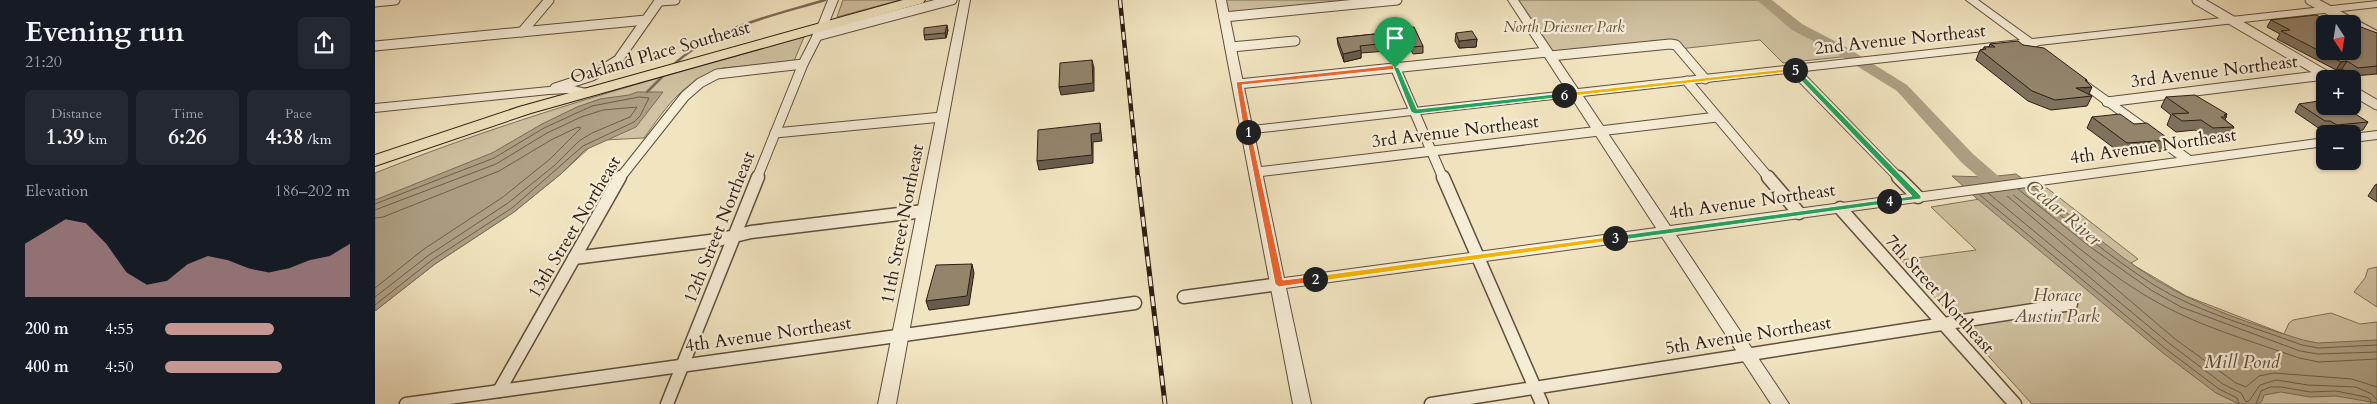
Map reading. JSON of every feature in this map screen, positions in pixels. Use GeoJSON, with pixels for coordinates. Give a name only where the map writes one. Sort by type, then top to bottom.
{"type":"FeatureCollection","features":[{"type":"Feature","properties":{"kind":"main road","name":"Oakland Place Southeast"},"geometry":{"type":"LineString","coordinates":[[553,96],[587,93],[705,59],[820,31],[918,0]]}},
{"type":"Feature","properties":{"kind":"main road"},"geometry":{"type":"LineString","coordinates":[[375,161],[553,96]]}},
{"type":"Feature","properties":{"kind":"main road"},"geometry":{"type":"LineString","coordinates":[[375,169],[553,96]]}},
{"type":"Feature","properties":{"kind":"street"},"geometry":{"type":"LineString","coordinates":[[375,2],[395,0]]}},
{"type":"Feature","properties":{"kind":"street"},"geometry":{"type":"LineString","coordinates":[[522,32],[549,0]]}},
{"type":"Feature","properties":{"kind":"street"},"geometry":{"type":"LineString","coordinates":[[375,108],[553,96],[614,63],[624,54],[659,1],[675,0]]}},
{"type":"Feature","properties":{"kind":"street"},"geometry":{"type":"LineString","coordinates":[[820,31],[952,0]]}},
{"type":"Feature","properties":{"kind":"street","name":"11th Street Northeast"},"geometry":{"type":"LineString","coordinates":[[887,404],[965,0]]}},
{"type":"Feature","properties":{"kind":"street"},"geometry":{"type":"LineString","coordinates":[[1221,0],[1303,404]]}},
{"type":"Feature","properties":{"kind":"street"},"geometry":{"type":"LineString","coordinates":[[1224,17],[1397,0]]}},
{"type":"Feature","properties":{"kind":"street"},"geometry":{"type":"LineString","coordinates":[[1513,0],[1780,404]]}},
{"type":"Feature","properties":{"kind":"street"},"geometry":{"type":"LineString","coordinates":[[1971,0],[2045,54]]}},
{"type":"Feature","properties":{"kind":"street"},"geometry":{"type":"LineString","coordinates":[[2197,0],[2317,70]]}},
{"type":"Feature","properties":{"kind":"street"},"geometry":{"type":"LineString","coordinates":[[2310,0],[2377,36]]}},
{"type":"Feature","properties":{"kind":"street"},"geometry":{"type":"LineString","coordinates":[[820,31],[832,4]]}},
{"type":"Feature","properties":{"kind":"street","name":"2nd Avenue Northeast"},"geometry":{"type":"LineString","coordinates":[[1247,130],[2377,4]]}},
{"type":"Feature","properties":{"kind":"street"},"geometry":{"type":"LineString","coordinates":[[375,46],[646,20]]}},
{"type":"Feature","properties":{"kind":"street","name":"12th Street Northeast"},"geometry":{"type":"LineString","coordinates":[[667,404],[803,64],[820,31]]}},
{"type":"Feature","properties":{"kind":"street"},"geometry":{"type":"LineString","coordinates":[[1231,47],[1295,40]]}},
{"type":"Feature","properties":{"kind":"street"},"geometry":{"type":"LineString","coordinates":[[1238,84],[1665,44],[1676,45],[1705,79]]}},
{"type":"Feature","properties":{"kind":"street","name":"13th Street Northeast"},"geometry":{"type":"LineString","coordinates":[[499,391],[621,177],[685,96],[700,83],[717,74],[803,64]]}},
{"type":"Feature","properties":{"kind":"street"},"geometry":{"type":"LineString","coordinates":[[1395,68],[1543,404]]}},
{"type":"Feature","properties":{"kind":"street"},"geometry":{"type":"LineString","coordinates":[[1793,69],[1918,197]]}},
{"type":"Feature","properties":{"kind":"street"},"geometry":{"type":"LineString","coordinates":[[2068,72],[2188,160]]}},
{"type":"Feature","properties":{"kind":"street","name":"3rd Avenue Northeast"},"geometry":{"type":"LineString","coordinates":[[2107,102],[2316,78]]}},
{"type":"Feature","properties":{"kind":"street"},"geometry":{"type":"LineString","coordinates":[[1687,81],[1799,213]]}},
{"type":"Feature","properties":{"kind":"street"},"geometry":{"type":"LineString","coordinates":[[2361,96],[2377,105]]}},
{"type":"Feature","properties":{"kind":"street"},"geometry":{"type":"LineString","coordinates":[[775,133],[942,117]]}},
{"type":"Feature","properties":{"kind":"street","name":"3rd Avenue Northeast"},"geometry":{"type":"LineString","coordinates":[[1257,172],[1717,117]]}},
{"type":"Feature","properties":{"kind":"street"},"geometry":{"type":"LineString","coordinates":[[2361,137],[2377,135]]}},
{"type":"Feature","properties":{"kind":"street","name":"4th Avenue Northeast"},"geometry":{"type":"LineString","coordinates":[[1183,297],[2316,143]]}},
{"type":"Feature","properties":{"kind":"street","name":"7th Street Northeast"},"geometry":{"type":"LineString","coordinates":[[1840,208],[2015,404]]}},
{"type":"Feature","properties":{"kind":"street"},"geometry":{"type":"LineString","coordinates":[[574,258],[718,240],[751,232],[923,211]]}},
{"type":"Feature","properties":{"kind":"street","name":"4th Avenue Northeast"},"geometry":{"type":"LineString","coordinates":[[406,404],[1135,303]]}},
{"type":"Feature","properties":{"kind":"street","name":"5th Avenue Northeast"},"geometry":{"type":"LineString","coordinates":[[1431,404],[2071,304]]}},
{"type":"Feature","properties":{"kind":"green space"},"geometry":{"type":"Polygon","coordinates":[[[843,0],[900,0],[837,17],[843,0]]]}},
{"type":"Feature","properties":{"kind":"green space"},"geometry":{"type":"Polygon","coordinates":[[[1221,0],[1397,0],[1224,17],[1221,0]]]}},
{"type":"Feature","properties":{"kind":"green space","name":"North Driesner Park"},"geometry":{"type":"Polygon","coordinates":[[[1513,0],[1764,0],[1797,27],[1851,56],[1783,63],[1760,40],[1679,49],[1676,45],[1550,56],[1513,0]]]}},
{"type":"Feature","properties":{"kind":"green space"},"geometry":{"type":"Polygon","coordinates":[[[804,37],[794,61],[723,68],[696,80],[677,96],[644,138],[604,140],[591,146],[562,173],[514,212],[435,264],[375,311],[375,173],[534,116],[641,83],[804,37]]]}},
{"type":"Feature","properties":{"kind":"green space","name":"Horace Austin Park"},"geometry":{"type":"Polygon","coordinates":[[[2047,188],[2138,259],[2131,263],[2186,296],[2284,334],[2289,323],[2293,320],[2331,313],[2360,324],[2377,322],[2377,404],[2032,404],[1901,260],[1976,250],[1931,207],[2047,188]]]}},
{"type":"Feature","properties":{"kind":"green space"},"geometry":{"type":"Polygon","coordinates":[[[2377,267],[2377,307],[2354,292],[2365,278],[2368,269],[2377,267]]]}},
{"type":"Feature","properties":{"kind":"water"},"geometry":{"type":"Polygon","coordinates":[[[637,92],[663,92],[636,127],[585,150],[562,173],[514,212],[435,264],[375,311],[375,200],[492,153],[542,124],[577,107],[600,99],[637,92]]]}},
{"type":"Feature","properties":{"kind":"water","name":"Mill Pond"},"geometry":{"type":"Polygon","coordinates":[[[2016,174],[2138,268],[2191,299],[2247,322],[2303,340],[2318,343],[2377,340],[2377,403],[2336,396],[2310,397],[2281,392],[2264,395],[2262,401],[2258,404],[2239,404],[2216,393],[2163,353],[1952,176],[1988,177],[2016,174]]]}},
{"type":"Feature","properties":{"kind":"building"},"geometry":{"type":"Polygon","coordinates":[[[2316,15],[2316,49],[2281,31],[2290,30],[2271,20],[2316,15]]]}},
{"type":"Feature","properties":{"kind":"building"},"geometry":{"type":"Polygon","coordinates":[[[947,25],[945,33],[924,35],[924,28],[947,25]]]}},
{"type":"Feature","properties":{"kind":"building"},"geometry":{"type":"Polygon","coordinates":[[[1414,27],[1423,46],[1413,47],[1409,39],[1386,41],[1387,43],[1360,46],[1361,50],[1343,54],[1337,38],[1404,31],[1403,28],[1414,27]]]}},
{"type":"Feature","properties":{"kind":"building"},"geometry":{"type":"Polygon","coordinates":[[[2361,27],[2377,33],[2377,66],[2358,68],[2347,61],[2341,62],[2337,60],[2361,60],[2361,27]]]}},
{"type":"Feature","properties":{"kind":"building"},"geometry":{"type":"Polygon","coordinates":[[[1472,31],[1477,39],[1459,41],[1456,33],[1472,31]]]}},
{"type":"Feature","properties":{"kind":"building"},"geometry":{"type":"Polygon","coordinates":[[[2018,41],[2023,45],[2044,48],[2087,80],[2085,80],[2092,87],[2076,88],[2092,96],[2055,100],[2032,91],[1980,50],[1986,49],[1984,47],[1995,47],[1990,44],[2018,41]]]}},
{"type":"Feature","properties":{"kind":"building"},"geometry":{"type":"Polygon","coordinates":[[[1092,60],[1093,83],[1059,87],[1060,63],[1092,60]]]}},
{"type":"Feature","properties":{"kind":"building"},"geometry":{"type":"Polygon","coordinates":[[[2195,95],[2227,114],[2224,115],[2227,117],[2221,117],[2234,127],[2213,128],[2201,120],[2182,121],[2172,114],[2189,113],[2166,97],[2195,95]]]}},
{"type":"Feature","properties":{"kind":"building"},"geometry":{"type":"Polygon","coordinates":[[[2316,101],[2316,115],[2357,115],[2368,122],[2337,125],[2330,121],[2325,121],[2299,104],[2316,101]]]}},
{"type":"Feature","properties":{"kind":"building"},"geometry":{"type":"Polygon","coordinates":[[[2120,114],[2134,124],[2147,123],[2170,140],[2127,143],[2092,117],[2120,114]]]}},
{"type":"Feature","properties":{"kind":"building"},"geometry":{"type":"Polygon","coordinates":[[[1100,123],[1100,133],[1091,134],[1092,155],[1037,161],[1038,130],[1100,123]]]}},
{"type":"Feature","properties":{"kind":"building"},"geometry":{"type":"Polygon","coordinates":[[[972,264],[967,296],[926,301],[936,265],[972,264]]]}},
{"type":"Feature","properties":{"kind":"waterway"},"geometry":{"type":"LineString","coordinates":[[672,66],[706,41],[725,32],[744,24],[825,0]]}},
{"type":"Feature","properties":{"kind":"waterway","name":"Cedar River"},"geometry":{"type":"LineString","coordinates":[[1764,0],[1797,27],[1841,50],[1902,88],[1967,158],[2006,192]]}},
{"type":"Feature","properties":{"kind":"waterway"},"geometry":{"type":"LineString","coordinates":[[647,92],[666,73]]}},
{"type":"Feature","properties":{"kind":"railway"},"geometry":{"type":"LineString","coordinates":[[1120,0],[1138,178]]}},
{"type":"Feature","properties":{"kind":"railway"},"geometry":{"type":"LineString","coordinates":[[1138,177],[1165,404]]}},
{"type":"Feature","properties":{"kind":"route"},"geometry":{"type":"LineString","coordinates":[[1395,68],[1415,112],[1793,69],[1884,160],[1918,197],[1279,284],[1238,84],[1395,68]]}}]}
